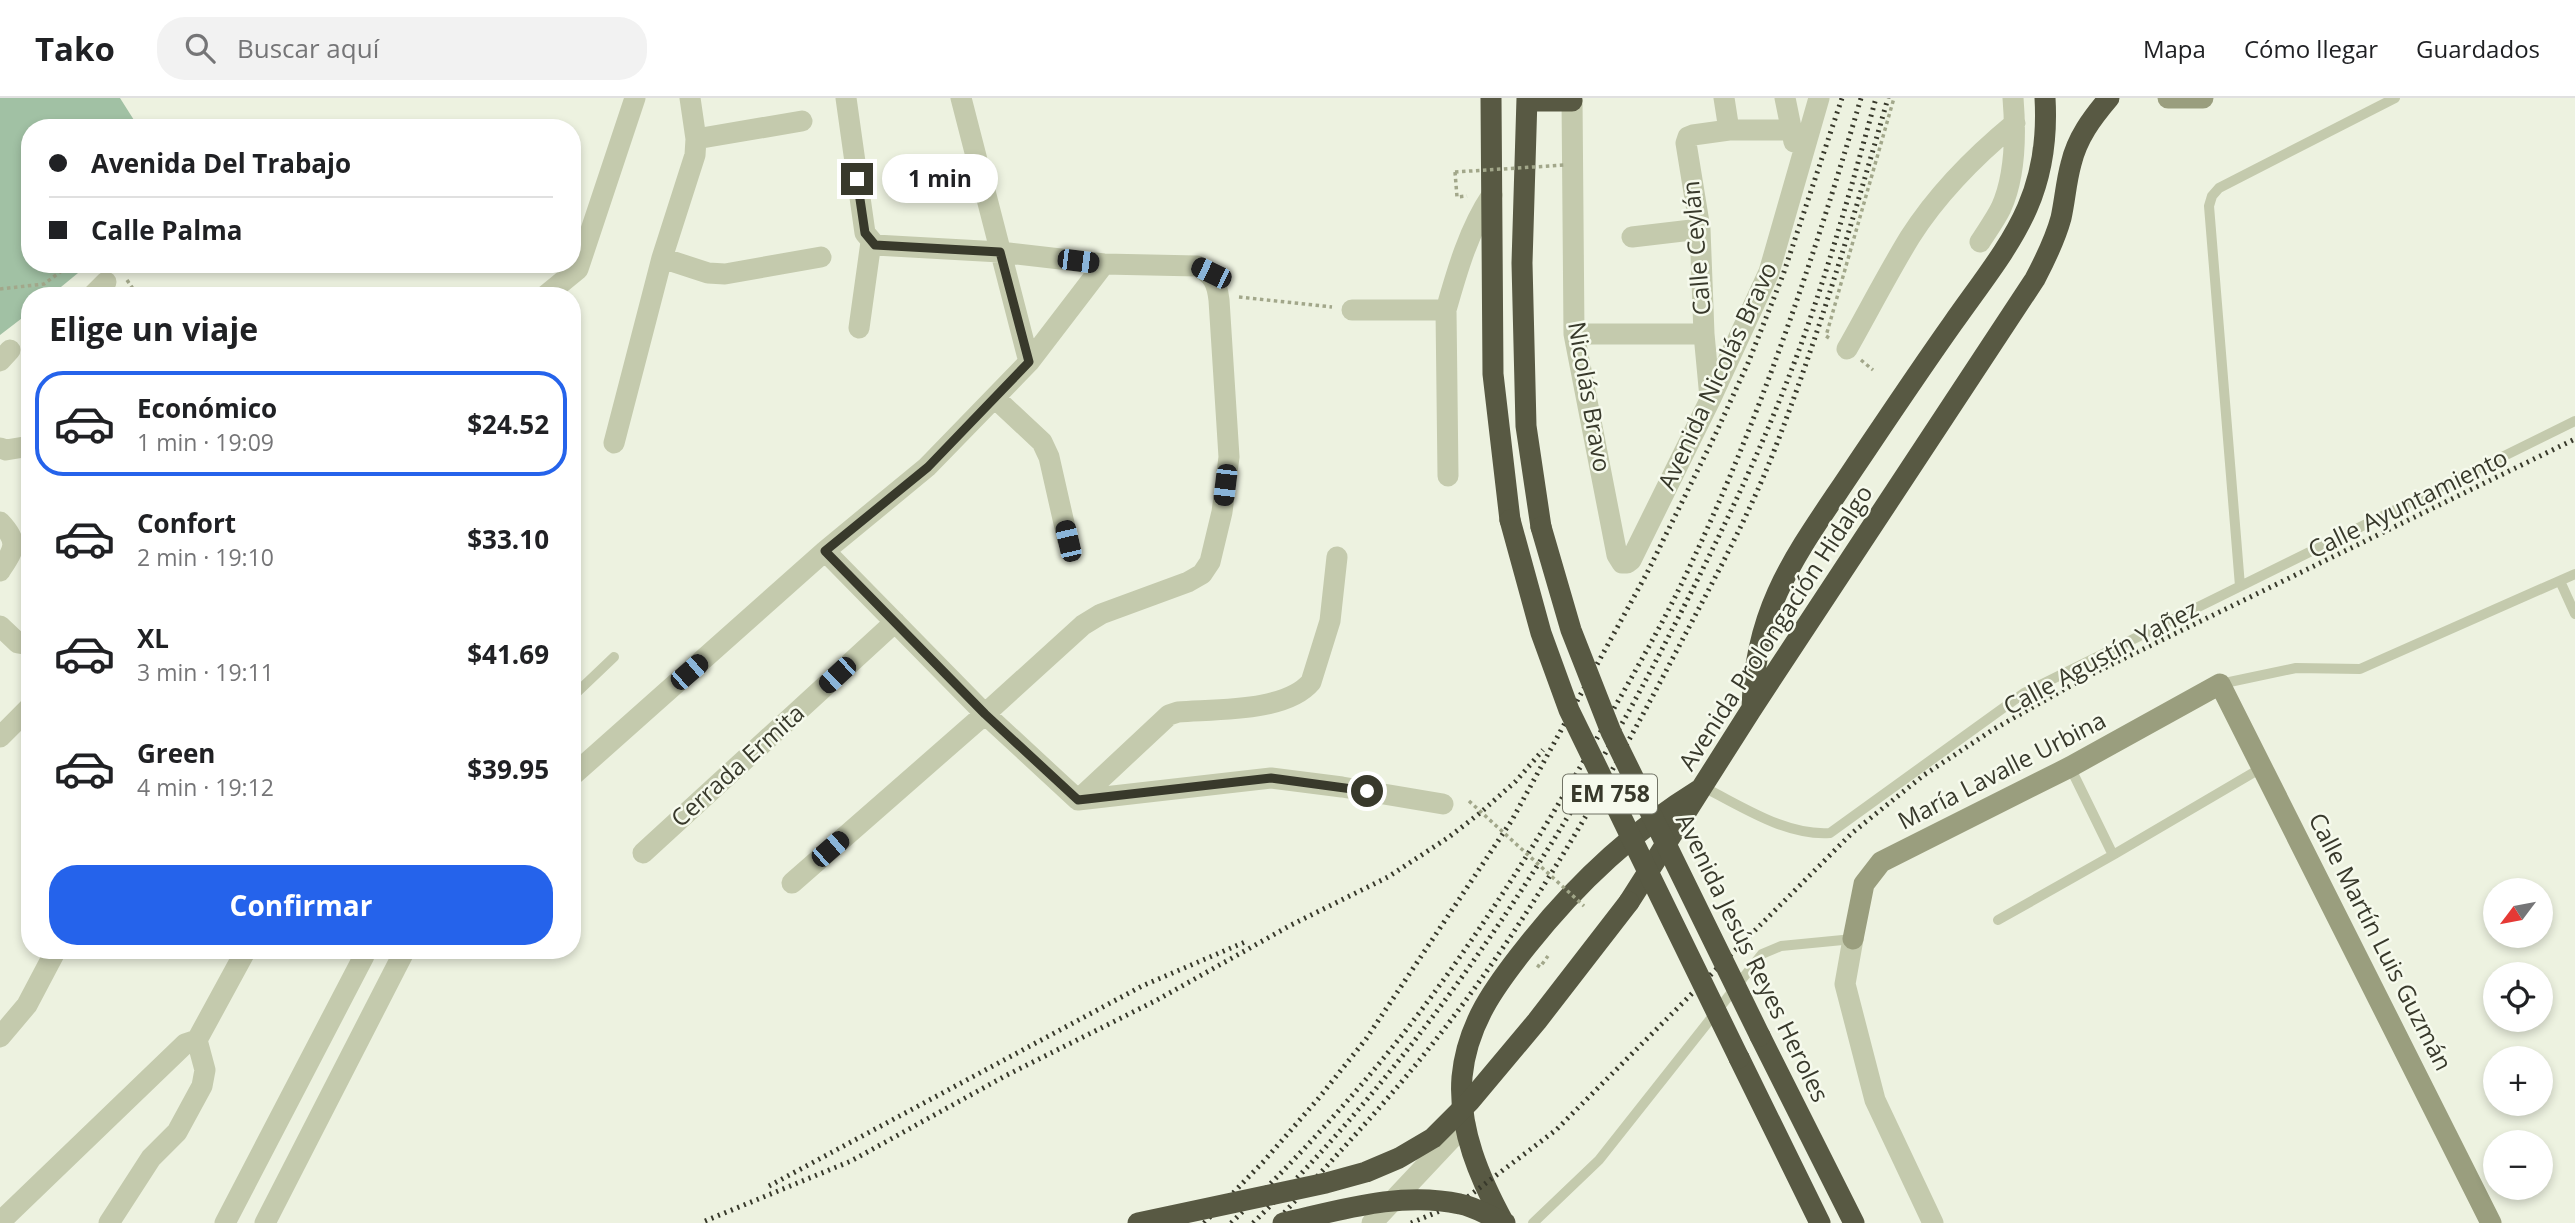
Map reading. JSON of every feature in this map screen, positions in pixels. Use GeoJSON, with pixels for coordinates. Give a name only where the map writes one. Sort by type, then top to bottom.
{"type":"FeatureCollection","features":[{"type":"Feature","properties":{"kind":"highway","name":"EM 758"},"geometry":{"type":"LineString","coordinates":[[1491,98],[1493,374],[1510,520],[1536,620],[1569,710],[1819,1223]]}},
{"type":"Feature","properties":{"kind":"highway"},"geometry":{"type":"LineString","coordinates":[[1751,710],[1756,656],[1762,629],[1782,579],[1927,360],[2008,245],[2028,209],[2043,166],[2046,143],[2045,98]]}},
{"type":"Feature","properties":{"kind":"highway","name":"Avenida Prolongación Hidalgo"},"geometry":{"type":"LineString","coordinates":[[1138,1223],[1366,1172],[1399,1158],[1433,1138],[1470,1101],[1629,902],[1751,710],[2035,279],[2046,259],[2060,220],[2077,145],[2092,119],[2109,98]]}},
{"type":"Feature","properties":{"kind":"highway"},"geometry":{"type":"LineString","coordinates":[[1527,100],[1572,99]]}},
{"type":"Feature","properties":{"kind":"highway","name":"Avenida Jesús Reyes Heroles"},"geometry":{"type":"LineString","coordinates":[[1527,100],[1522,263],[1526,426],[1541,527],[1571,631],[1606,720],[1854,1223]]}},
{"type":"Feature","properties":{"kind":"highway"},"geometry":{"type":"LineString","coordinates":[[1505,1223],[1480,1174],[1465,1124],[1462,1077],[1478,1017],[1498,983],[1553,913],[1603,860],[1649,822],[1703,787]]}},
{"type":"Feature","properties":{"kind":"highway"},"geometry":{"type":"LineString","coordinates":[[1283,1223],[1374,1203],[1421,1198],[1463,1204],[1505,1223]]}},
{"type":"Feature","properties":{"kind":"street"},"geometry":{"type":"LineString","coordinates":[[581,260],[635,98]]}},
{"type":"Feature","properties":{"kind":"street"},"geometry":{"type":"LineString","coordinates":[[614,443],[662,258],[695,155],[696,139],[690,98]]}},
{"type":"Feature","properties":{"kind":"street"},"geometry":{"type":"LineString","coordinates":[[792,883],[1083,625],[1113,609],[1188,582],[1202,574],[1210,562],[1222,512],[1229,457],[1216,288],[1211,273],[1197,267],[1104,264],[1000,252],[885,247],[871,242],[865,233],[846,98]]}},
{"type":"Feature","properties":{"kind":"street"},"geometry":{"type":"LineString","coordinates":[[961,98],[1029,362]]}},
{"type":"Feature","properties":{"kind":"street"},"geometry":{"type":"LineString","coordinates":[[1724,98],[1730,130],[1791,130]]}},
{"type":"Feature","properties":{"kind":"street"},"geometry":{"type":"LineString","coordinates":[[1785,98],[1799,168]]}},
{"type":"Feature","properties":{"kind":"street","name":"Avenida Nicolás Bravo"},"geometry":{"type":"LineString","coordinates":[[1622,563],[1631,560],[1710,400],[1769,272],[1819,98]]}},
{"type":"Feature","properties":{"kind":"street"},"geometry":{"type":"LineString","coordinates":[[1980,242],[2001,208],[2010,178],[2015,123],[2013,98]]}},
{"type":"Feature","properties":{"kind":"street"},"geometry":{"type":"LineString","coordinates":[[2168,98],[2203,98]]}},
{"type":"Feature","properties":{"kind":"street","name":"Nicolás Bravo"},"geometry":{"type":"LineString","coordinates":[[1572,99],[1574,334],[1617,555],[1622,563]]}},
{"type":"Feature","properties":{"kind":"street"},"geometry":{"type":"LineString","coordinates":[[696,139],[802,121]]}},
{"type":"Feature","properties":{"kind":"street"},"geometry":{"type":"LineString","coordinates":[[1847,349],[1911,235],[1948,186],[1982,150],[2015,123]]}},
{"type":"Feature","properties":{"kind":"street","name":"Calle Ceylán"},"geometry":{"type":"LineString","coordinates":[[1710,400],[1704,334],[1700,229],[1686,143],[1688,137],[1730,130]]}},
{"type":"Feature","properties":{"kind":"street"},"geometry":{"type":"LineString","coordinates":[[1448,476],[1446,310],[1476,224],[1492,195]]}},
{"type":"Feature","properties":{"kind":"street"},"geometry":{"type":"LineString","coordinates":[[1632,237],[1700,229]]}},
{"type":"Feature","properties":{"kind":"street"},"geometry":{"type":"LineString","coordinates":[[859,328],[871,242]]}},
{"type":"Feature","properties":{"kind":"street"},"geometry":{"type":"LineString","coordinates":[[662,258],[708,273],[725,274],[821,257]]}},
{"type":"Feature","properties":{"kind":"street"},"geometry":{"type":"LineString","coordinates":[[581,768],[825,551],[928,467],[1029,362],[1104,264]]}},
{"type":"Feature","properties":{"kind":"street"},"geometry":{"type":"LineString","coordinates":[[556,287],[573,273]]}},
{"type":"Feature","properties":{"kind":"street"},"geometry":{"type":"LineString","coordinates":[[1352,310],[1446,310]]}},
{"type":"Feature","properties":{"kind":"street"},"geometry":{"type":"LineString","coordinates":[[1574,334],[1704,334]]}},
{"type":"Feature","properties":{"kind":"street"},"geometry":{"type":"LineString","coordinates":[[995,398],[1042,442],[1049,457],[1068,541]]}},
{"type":"Feature","properties":{"kind":"street"},"geometry":{"type":"LineString","coordinates":[[0,448],[6,450],[21,448]]}},
{"type":"Feature","properties":{"kind":"street"},"geometry":{"type":"LineString","coordinates":[[0,522],[14,541],[14,550],[0,571]]}},
{"type":"Feature","properties":{"kind":"street"},"geometry":{"type":"LineString","coordinates":[[825,551],[985,714],[1078,800],[1271,778],[1443,804]]}},
{"type":"Feature","properties":{"kind":"street"},"geometry":{"type":"LineString","coordinates":[[1078,800],[1169,716],[1178,712],[1260,705],[1293,696],[1304,690],[1311,682],[1330,621],[1337,557]]}},
{"type":"Feature","properties":{"kind":"street","name":"Cerrada Ermita"},"geometry":{"type":"LineString","coordinates":[[643,853],[895,622]]}},
{"type":"Feature","properties":{"kind":"street"},"geometry":{"type":"LineString","coordinates":[[0,626],[21,644]]}},
{"type":"Feature","properties":{"kind":"street","name":"Calle Martín Luis Guzmán"},"geometry":{"type":"LineString","coordinates":[[2220,684],[2491,1223]]}},
{"type":"Feature","properties":{"kind":"street","name":"María Lavalle Urbina"},"geometry":{"type":"LineString","coordinates":[[1853,939],[1864,884],[1881,862],[2070,767],[2220,684]]}},
{"type":"Feature","properties":{"kind":"street"},"geometry":{"type":"LineString","coordinates":[[4,728],[21,714]]}},
{"type":"Feature","properties":{"kind":"street"},"geometry":{"type":"LineString","coordinates":[[1853,939],[1845,984],[1875,1100],[1933,1223]]}},
{"type":"Feature","properties":{"kind":"street"},"geometry":{"type":"LineString","coordinates":[[0,1037],[27,1005],[51,959]]}},
{"type":"Feature","properties":{"kind":"street"},"geometry":{"type":"LineString","coordinates":[[0,1222],[185,1044],[197,1040],[241,959]]}},
{"type":"Feature","properties":{"kind":"street"},"geometry":{"type":"LineString","coordinates":[[225,1223],[362,959]]}},
{"type":"Feature","properties":{"kind":"street"},"geometry":{"type":"LineString","coordinates":[[265,1223],[400,959]]}},
{"type":"Feature","properties":{"kind":"street"},"geometry":{"type":"LineString","coordinates":[[109,1223],[151,1158],[177,1132],[202,1086],[205,1070],[197,1040]]}},
{"type":"Feature","properties":{"kind":"street"},"geometry":{"type":"LineString","coordinates":[[1372,1223],[1465,1124]]}},
{"type":"Feature","properties":{"kind":"lane"},"geometry":{"type":"LineString","coordinates":[[2240,586],[2208,206],[2219,188],[2395,98]]}},
{"type":"Feature","properties":{"kind":"lane","name":"Calle Ayuntamiento"},"geometry":{"type":"LineString","coordinates":[[2240,586],[2575,421]]}},
{"type":"Feature","properties":{"kind":"lane"},"geometry":{"type":"LineString","coordinates":[[2220,684],[2297,668],[2360,669],[2575,574]]}},
{"type":"Feature","properties":{"kind":"lane"},"geometry":{"type":"LineString","coordinates":[[2560,581],[2575,614]]}},
{"type":"Feature","properties":{"kind":"lane","name":"Calle Agustín Yañez"},"geometry":{"type":"LineString","coordinates":[[1703,787],[1781,825],[1813,834],[1830,834],[2024,693],[2240,586]]}},
{"type":"Feature","properties":{"kind":"lane"},"geometry":{"type":"LineString","coordinates":[[581,688],[614,657]]}},
{"type":"Feature","properties":{"kind":"lane"},"geometry":{"type":"LineString","coordinates":[[2070,767],[2113,855]]}},
{"type":"Feature","properties":{"kind":"lane"},"geometry":{"type":"LineString","coordinates":[[1998,920],[2263,767]]}},
{"type":"Feature","properties":{"kind":"lane"},"geometry":{"type":"LineString","coordinates":[[1533,1223],[1599,1160],[1762,954],[1781,946],[1853,939]]}},
{"type":"Feature","properties":{"kind":"path"},"geometry":{"type":"LineString","coordinates":[[1873,370],[1826,336],[1894,98]]}},
{"type":"Feature","properties":{"kind":"path"},"geometry":{"type":"LineString","coordinates":[[1457,197],[1455,172],[1565,164]]}},
{"type":"Feature","properties":{"kind":"path"},"geometry":{"type":"LineString","coordinates":[[22,287],[44,285],[59,273]]}},
{"type":"Feature","properties":{"kind":"path"},"geometry":{"type":"LineString","coordinates":[[0,289],[21,287]]}},
{"type":"Feature","properties":{"kind":"path"},"geometry":{"type":"LineString","coordinates":[[1216,288],[1352,310]]}},
{"type":"Feature","properties":{"kind":"path"},"geometry":{"type":"LineString","coordinates":[[1469,801],[1584,906]]}},
{"type":"Feature","properties":{"kind":"green space"},"geometry":{"type":"Polygon","coordinates":[[[0,98],[120,98],[133,119],[21,119],[21,273],[78,273],[61,287],[21,287],[21,319],[0,335],[0,98]]]}},
{"type":"Feature","properties":{"kind":"railway"},"geometry":{"type":"LineString","coordinates":[[1204,1223],[1264,1161],[1366,1039],[1512,820],[1647,573],[1748,363],[1783,275],[1842,98]]}},
{"type":"Feature","properties":{"kind":"railway"},"geometry":{"type":"LineString","coordinates":[[1231,1223],[1337,1112],[1387,1054],[1434,993],[1521,865],[1641,661],[1707,530],[1757,409],[1802,286],[1861,98]]}},
{"type":"Feature","properties":{"kind":"railway"},"geometry":{"type":"LineString","coordinates":[[1253,1223],[1316,1158],[1376,1089],[1433,1017],[1538,865],[1631,708],[1719,536],[1775,411],[1825,274],[1876,98]]}},
{"type":"Feature","properties":{"kind":"railway"},"geometry":{"type":"LineString","coordinates":[[1275,1223],[1393,1092],[1466,1001],[1563,855],[1650,702],[1728,552],[1774,451],[1835,276],[1888,98]]}},
{"type":"Feature","properties":{"kind":"railway"},"geometry":{"type":"LineString","coordinates":[[1411,1223],[1461,1202],[1556,1130],[1852,833],[1924,775],[1994,729],[2088,676],[2575,439]]}},
{"type":"Feature","properties":{"kind":"railway"},"geometry":{"type":"LineString","coordinates":[[705,1221],[851,1161],[1005,1076],[1157,1000],[1291,925],[1388,877],[1480,813],[1516,781],[1543,750]]}},
{"type":"Feature","properties":{"kind":"railway"},"geometry":{"type":"LineString","coordinates":[[769,1186],[1142,986],[1245,942]]}},
{"type":"Feature","properties":{"kind":"route"},"geometry":{"type":"LineString","coordinates":[[857,179],[865,233],[875,245],[1000,252],[1029,362],[928,467],[825,551],[985,714],[1078,800],[1271,778],[1367,791]]}}]}
